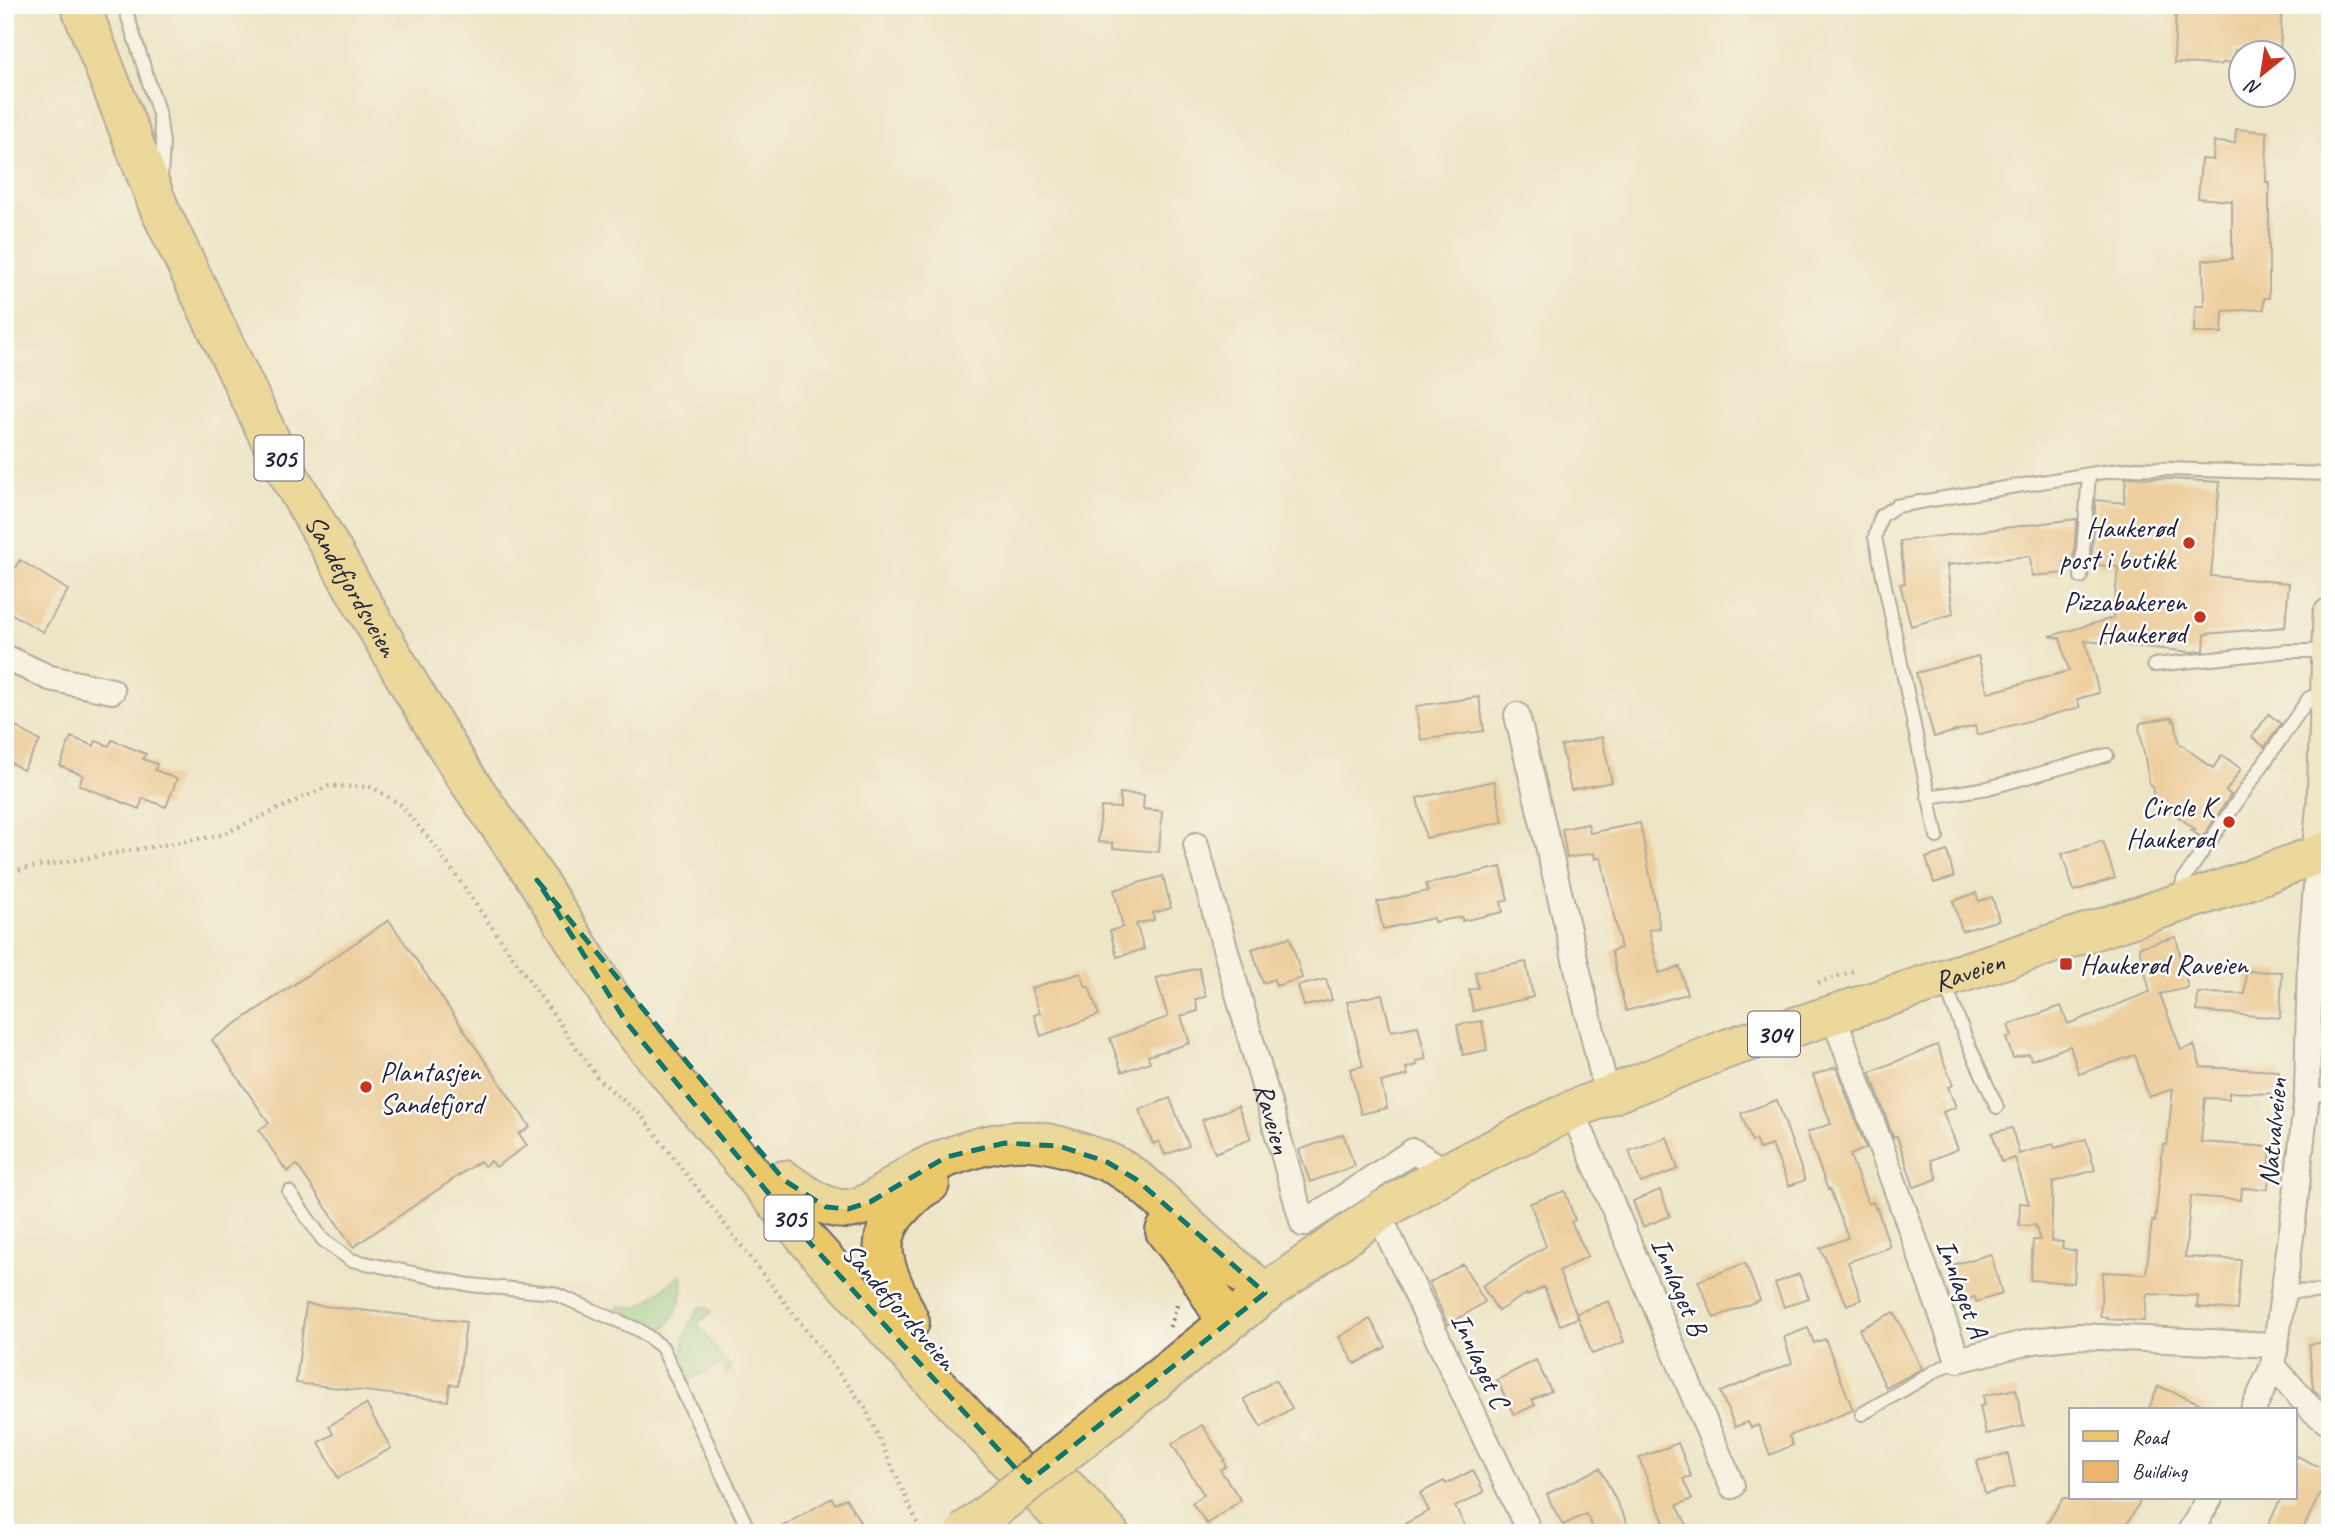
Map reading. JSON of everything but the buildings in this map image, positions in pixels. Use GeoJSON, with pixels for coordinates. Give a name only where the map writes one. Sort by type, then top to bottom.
{"type":"FeatureCollection","features":[{"type":"Feature","properties":{"kind":"main road","name":"Sandefjordsveien"},"geometry":{"type":"LineString","coordinates":[[80,5],[160,210],[279,458],[372,622],[463,772],[537,880],[635,1033],[809,1242],[924,1371],[1076,1533]]}},
{"type":"Feature","properties":{"kind":"main road","name":"Raveien"},"geometry":{"type":"LineString","coordinates":[[965,1532],[1265,1293],[1378,1213],[1501,1143],[1607,1094],[1729,1048],[2235,885],[2325,851]]}},
{"type":"Feature","properties":{"kind":"main road","name":"Sandefjordsveien"},"geometry":{"type":"LineString","coordinates":[[537,880],[784,1180],[829,1224],[910,1322],[1110,1533]]}},
{"type":"Feature","properties":{"kind":"main road","name":"305"},"geometry":{"type":"LineString","coordinates":[[784,1180],[826,1207],[848,1209],[870,1202],[909,1175],[946,1157],[1005,1143],[1027,1141],[1059,1146],[1107,1162],[1137,1180],[1265,1293]]}},
{"type":"Feature","properties":{"kind":"main road","name":"305"},"geometry":{"type":"LineString","coordinates":[[910,1322],[884,1263],[882,1240],[892,1217],[922,1188],[954,1171],[999,1159],[1041,1160],[1076,1167],[1113,1184],[1142,1204],[1198,1273],[1227,1323]]}},
{"type":"Feature","properties":{"kind":"street"},"geometry":{"type":"LineString","coordinates":[[2325,851],[2330,615]]}},
{"type":"Feature","properties":{"kind":"street"},"geometry":{"type":"LineString","coordinates":[[5,657],[50,678],[111,691]]}},
{"type":"Feature","properties":{"kind":"street"},"geometry":{"type":"LineString","coordinates":[[1517,715],[1607,1094]]}},
{"type":"Feature","properties":{"kind":"street","name":"Raveien"},"geometry":{"type":"LineString","coordinates":[[1196,845],[1303,1224],[1413,1151],[1447,1172]]}},
{"type":"Feature","properties":{"kind":"street","name":"Natvalveien"},"geometry":{"type":"LineString","coordinates":[[2254,1408],[2274,1356],[2318,1094],[2325,851]]}},
{"type":"Feature","properties":{"kind":"street","name":"Innlaget A"},"geometry":{"type":"LineString","coordinates":[[1833,1014],[1958,1360],[2033,1341],[2078,1336],[2274,1356]]}},
{"type":"Feature","properties":{"kind":"street","name":"Innlaget B"},"geometry":{"type":"LineString","coordinates":[[1572,1110],[1732,1486]]}},
{"type":"Feature","properties":{"kind":"street","name":"Innlaget C"},"geometry":{"type":"LineString","coordinates":[[1378,1213],[1530,1533]]}},
{"type":"Feature","properties":{"kind":"street"},"geometry":{"type":"LineString","coordinates":[[2274,1356],[2311,1409],[2330,1424]]}},
{"type":"Feature","properties":{"kind":"street"},"geometry":{"type":"LineString","coordinates":[[2189,1533],[2209,1500]]}},
{"type":"Feature","properties":{"kind":"lane"},"geometry":{"type":"LineString","coordinates":[[124,5],[159,114],[163,144],[160,210]]}},
{"type":"Feature","properties":{"kind":"lane"},"geometry":{"type":"LineString","coordinates":[[1937,837],[1875,537],[1881,516],[1896,506],[2136,468],[2330,474]]}},
{"type":"Feature","properties":{"kind":"lane"},"geometry":{"type":"LineString","coordinates":[[2081,577],[2089,474]]}},
{"type":"Feature","properties":{"kind":"lane"},"geometry":{"type":"LineString","coordinates":[[2154,665],[2288,651],[2328,651]]}},
{"type":"Feature","properties":{"kind":"lane"},"geometry":{"type":"LineString","coordinates":[[2180,903],[2183,880],[2309,698],[2328,713]]}},
{"type":"Feature","properties":{"kind":"lane"},"geometry":{"type":"LineString","coordinates":[[1928,797],[1988,788],[2107,755]]}},
{"type":"Feature","properties":{"kind":"lane"},"geometry":{"type":"LineString","coordinates":[[1944,980],[1966,1039],[1997,1107]]}},
{"type":"Feature","properties":{"kind":"lane"},"geometry":{"type":"LineString","coordinates":[[289,1192],[323,1240],[351,1260],[470,1285],[553,1293],[639,1330],[662,1347],[750,1533]]}},
{"type":"Feature","properties":{"kind":"lane"},"geometry":{"type":"LineString","coordinates":[[2284,1291],[2330,1292]]}},
{"type":"Feature","properties":{"kind":"lane"},"geometry":{"type":"LineString","coordinates":[[1862,1414],[1958,1360]]}},
{"type":"Feature","properties":{"kind":"path"},"geometry":{"type":"LineString","coordinates":[[5,872],[221,835],[329,786],[372,787],[401,805],[435,846],[599,1080],[641,1115],[865,1407],[922,1533]]}},
{"type":"Feature","properties":{"kind":"highlighted area"},"geometry":{"type":"Polygon","coordinates":[[[537,880],[784,1180],[826,1207],[848,1209],[870,1202],[946,1157],[1005,1143],[1059,1146],[1107,1162],[1137,1180],[1265,1293],[1028,1482],[809,1242],[626,1022],[537,880]]]}},
{"type":"Feature","properties":{"kind":"green space"},"geometry":{"type":"Polygon","coordinates":[[[681,1275],[682,1296],[672,1318],[663,1329],[647,1328],[619,1315],[619,1306],[639,1308],[681,1275]]]}},
{"type":"Feature","properties":{"kind":"green space"},"geometry":{"type":"Polygon","coordinates":[[[700,1307],[706,1307],[711,1312],[697,1324],[731,1369],[726,1373],[720,1364],[689,1380],[683,1362],[684,1343],[690,1324],[700,1307]]]}},
{"type":"Feature","properties":{"kind":"place","name":"Haukerød post i butikk"},"geometry":{"type":"Point","coordinates":[2189,543]}},
{"type":"Feature","properties":{"kind":"place","name":"Pizzabakeren Haukerød"},"geometry":{"type":"Point","coordinates":[2200,617]}},
{"type":"Feature","properties":{"kind":"place","name":"Circle K Haukerød"},"geometry":{"type":"Point","coordinates":[2229,822]}},
{"type":"Feature","properties":{"kind":"place","name":"Haukerød Raveien"},"geometry":{"type":"Point","coordinates":[2066,964]}},
{"type":"Feature","properties":{"kind":"place","name":"Plantasjen Sandefjord"},"geometry":{"type":"Point","coordinates":[366,1087]}}]}
